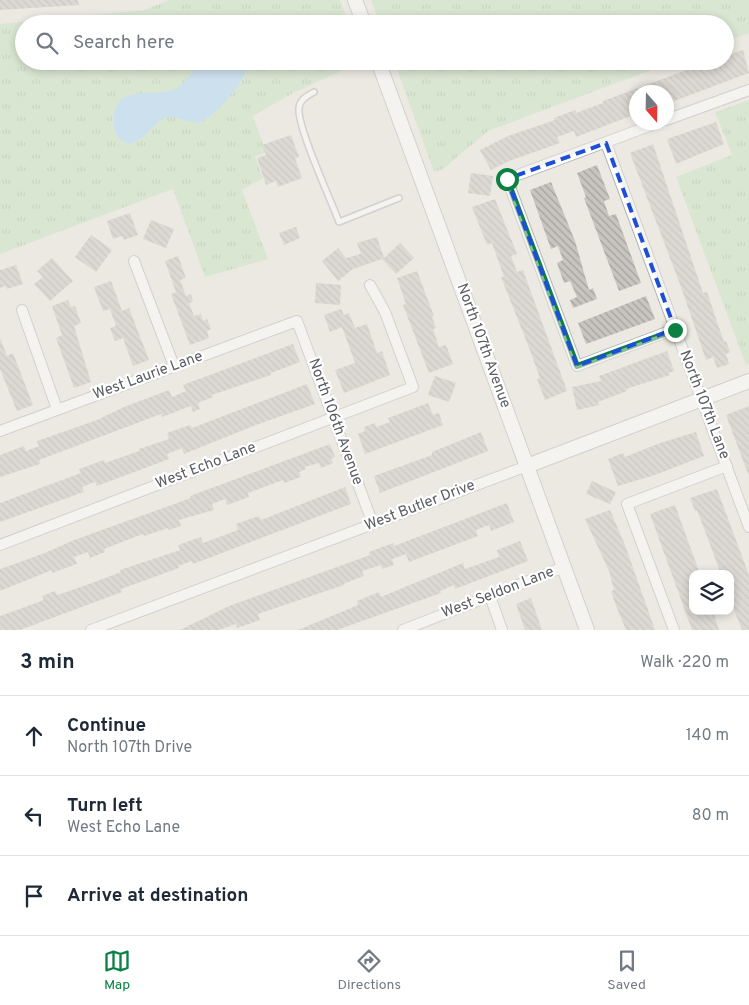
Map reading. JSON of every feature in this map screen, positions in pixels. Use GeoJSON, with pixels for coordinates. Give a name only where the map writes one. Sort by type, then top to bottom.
{"type":"FeatureCollection","features":[{"type":"Feature","properties":{"kind":"street"},"geometry":{"type":"LineString","coordinates":[[356,0],[361,15]]}},
{"type":"Feature","properties":{"kind":"street","name":"North 107th Avenue"},"geometry":{"type":"LineString","coordinates":[[381,70],[588,630]]}},
{"type":"Feature","properties":{"kind":"street"},"geometry":{"type":"LineString","coordinates":[[674,117],[749,90]]}},
{"type":"Feature","properties":{"kind":"street"},"geometry":{"type":"LineString","coordinates":[[639,130],[507,179],[577,366],[675,330]]}},
{"type":"Feature","properties":{"kind":"street","name":"North 107th Lane"},"geometry":{"type":"LineString","coordinates":[[606,143],[749,527]]}},
{"type":"Feature","properties":{"kind":"street"},"geometry":{"type":"LineString","coordinates":[[134,262],[174,366]]}},
{"type":"Feature","properties":{"kind":"street","name":"West Echo Lane"},"geometry":{"type":"LineString","coordinates":[[0,546],[413,387],[385,312],[370,285]]}},
{"type":"Feature","properties":{"kind":"street"},"geometry":{"type":"LineString","coordinates":[[22,310],[58,409]]}},
{"type":"Feature","properties":{"kind":"street","name":"West Laurie Lane"},"geometry":{"type":"LineString","coordinates":[[0,431],[297,321]]}},
{"type":"Feature","properties":{"kind":"street","name":"North 106th Avenue"},"geometry":{"type":"LineString","coordinates":[[297,321],[373,524]]}},
{"type":"Feature","properties":{"kind":"street","name":"West Butler Drive"},"geometry":{"type":"LineString","coordinates":[[91,630],[749,381]]}},
{"type":"Feature","properties":{"kind":"street"},"geometry":{"type":"LineString","coordinates":[[674,630],[627,504],[726,466]]}},
{"type":"Feature","properties":{"kind":"street","name":"West Seldon Lane"},"geometry":{"type":"LineString","coordinates":[[403,630],[564,567]]}},
{"type":"Feature","properties":{"kind":"street"},"geometry":{"type":"LineString","coordinates":[[490,596],[502,630]]}},
{"type":"Feature","properties":{"kind":"lane"},"geometry":{"type":"LineString","coordinates":[[314,92],[304,97],[298,110],[303,129],[339,222],[399,198]]}},
{"type":"Feature","properties":{"kind":"highlighted area"},"geometry":{"type":"Polygon","coordinates":[[[606,143],[675,329],[577,366],[507,179],[606,143]]]}},
{"type":"Feature","properties":{"kind":"green space"},"geometry":{"type":"Polygon","coordinates":[[[169,0],[340,0],[346,15],[93,15],[144,10],[169,0]]]}},
{"type":"Feature","properties":{"kind":"green space"},"geometry":{"type":"Polygon","coordinates":[[[371,0],[749,0],[749,33],[734,39],[734,15],[377,15],[371,0]]]}},
{"type":"Feature","properties":{"kind":"green space"},"geometry":{"type":"Polygon","coordinates":[[[15,23],[15,70],[343,70],[293,93],[253,116],[266,152],[255,157],[263,178],[242,190],[268,259],[205,277],[173,189],[0,254],[0,24],[15,23]]]}},
{"type":"Feature","properties":{"kind":"green space"},"geometry":{"type":"Polygon","coordinates":[[[397,70],[651,70],[488,131],[443,169],[434,172],[397,70]]]}},
{"type":"Feature","properties":{"kind":"green space"},"geometry":{"type":"Polygon","coordinates":[[[749,100],[749,364],[746,365],[676,177],[732,155],[715,112],[749,100]]]}},
{"type":"Feature","properties":{"kind":"water"},"geometry":{"type":"Polygon","coordinates":[[[193,70],[246,70],[238,86],[230,96],[206,119],[200,122],[193,122],[170,116],[157,123],[135,142],[129,144],[119,139],[113,121],[119,102],[138,93],[170,91],[187,79],[193,70]]]}},
{"type":"Feature","properties":{"kind":"building"},"geometry":{"type":"Polygon","coordinates":[[[0,0],[78,0],[79,5],[0,10],[0,0]]]}},
{"type":"Feature","properties":{"kind":"building"},"geometry":{"type":"Polygon","coordinates":[[[743,50],[749,73],[674,101],[674,85],[646,85],[687,70],[734,70],[734,53],[743,50]]]}},
{"type":"Feature","properties":{"kind":"building"},"geometry":{"type":"Polygon","coordinates":[[[629,91],[629,117],[576,137],[574,131],[557,137],[560,143],[509,161],[491,170],[480,150],[508,136],[555,120],[554,118],[575,110],[576,113],[603,103],[603,101],[629,91]]]}},
{"type":"Feature","properties":{"kind":"building"},"geometry":{"type":"Polygon","coordinates":[[[716,122],[724,144],[676,164],[667,139],[716,122]]]}},
{"type":"Feature","properties":{"kind":"building"},"geometry":{"type":"Polygon","coordinates":[[[291,135],[299,157],[295,158],[302,178],[278,187],[276,181],[266,185],[257,158],[266,155],[262,145],[291,135]]]}},
{"type":"Feature","properties":{"kind":"building"},"geometry":{"type":"Polygon","coordinates":[[[653,144],[703,293],[707,292],[724,342],[726,341],[730,352],[726,354],[729,364],[717,368],[713,357],[706,360],[681,287],[630,153],[653,144]]]}},
{"type":"Feature","properties":{"kind":"building"},"geometry":{"type":"Polygon","coordinates":[[[597,165],[610,199],[604,201],[609,216],[616,214],[641,283],[619,291],[584,198],[586,197],[577,173],[597,165]]]}},
{"type":"Feature","properties":{"kind":"building"},"geometry":{"type":"Polygon","coordinates":[[[471,173],[493,176],[490,196],[468,193],[471,173]]]}},
{"type":"Feature","properties":{"kind":"building"},"geometry":{"type":"Polygon","coordinates":[[[551,182],[575,241],[589,290],[593,288],[597,299],[573,308],[570,300],[577,297],[570,281],[564,283],[557,263],[563,260],[558,246],[551,249],[530,190],[551,182]]]}},
{"type":"Feature","properties":{"kind":"building"},"geometry":{"type":"Polygon","coordinates":[[[495,199],[517,254],[511,256],[517,272],[523,270],[567,391],[545,400],[537,379],[540,378],[501,277],[504,277],[492,243],[487,245],[472,207],[495,199]]]}},
{"type":"Feature","properties":{"kind":"building"},"geometry":{"type":"Polygon","coordinates":[[[130,213],[138,235],[124,240],[122,236],[113,239],[107,221],[130,213]]]}},
{"type":"Feature","properties":{"kind":"building"},"geometry":{"type":"Polygon","coordinates":[[[151,220],[174,229],[166,248],[143,239],[151,220]]]}},
{"type":"Feature","properties":{"kind":"building"},"geometry":{"type":"Polygon","coordinates":[[[296,227],[300,238],[284,245],[279,233],[296,227]]]}},
{"type":"Feature","properties":{"kind":"building"},"geometry":{"type":"Polygon","coordinates":[[[91,235],[112,250],[96,272],[75,257],[91,235]]]}},
{"type":"Feature","properties":{"kind":"building"},"geometry":{"type":"Polygon","coordinates":[[[377,237],[384,258],[400,243],[414,258],[396,274],[382,259],[353,269],[338,281],[322,261],[338,248],[346,258],[361,254],[357,243],[377,237]]]}},
{"type":"Feature","properties":{"kind":"building"},"geometry":{"type":"Polygon","coordinates":[[[178,256],[186,278],[180,280],[186,296],[191,294],[193,302],[189,303],[194,316],[201,314],[203,321],[207,319],[211,329],[207,331],[209,338],[190,345],[171,294],[176,292],[165,261],[178,256]]]}},
{"type":"Feature","properties":{"kind":"building"},"geometry":{"type":"Polygon","coordinates":[[[52,258],[73,281],[50,301],[34,284],[43,277],[37,271],[52,258]]]}},
{"type":"Feature","properties":{"kind":"building"},"geometry":{"type":"Polygon","coordinates":[[[16,265],[23,284],[7,289],[6,286],[0,288],[0,270],[16,265]]]}},
{"type":"Feature","properties":{"kind":"building"},"geometry":{"type":"Polygon","coordinates":[[[417,271],[434,316],[432,317],[436,328],[433,329],[439,347],[446,345],[453,364],[429,373],[403,305],[406,304],[397,278],[417,271]]]}},
{"type":"Feature","properties":{"kind":"building"},"geometry":{"type":"Polygon","coordinates":[[[111,281],[122,311],[129,308],[149,360],[133,366],[123,338],[115,341],[110,328],[116,326],[110,309],[103,311],[94,287],[111,281]]]}},
{"type":"Feature","properties":{"kind":"building"},"geometry":{"type":"Polygon","coordinates":[[[316,283],[341,285],[340,305],[315,303],[316,283]]]}},
{"type":"Feature","properties":{"kind":"building"},"geometry":{"type":"Polygon","coordinates":[[[646,296],[655,319],[586,344],[578,323],[646,296]]]}},
{"type":"Feature","properties":{"kind":"building"},"geometry":{"type":"Polygon","coordinates":[[[68,300],[71,307],[75,306],[81,323],[74,326],[91,382],[74,388],[56,338],[62,335],[52,306],[68,300]]]}},
{"type":"Feature","properties":{"kind":"building"},"geometry":{"type":"Polygon","coordinates":[[[341,309],[344,315],[349,313],[355,328],[367,324],[377,353],[382,351],[390,375],[344,393],[335,370],[355,363],[342,327],[330,332],[324,315],[341,309]]]}},
{"type":"Feature","properties":{"kind":"building"},"geometry":{"type":"Polygon","coordinates":[[[0,338],[7,356],[13,353],[33,405],[17,411],[0,369],[0,338]]]}},
{"type":"Feature","properties":{"kind":"building"},"geometry":{"type":"Polygon","coordinates":[[[293,344],[300,362],[271,373],[271,375],[212,395],[213,397],[198,403],[200,409],[193,412],[191,406],[162,417],[161,414],[39,460],[40,464],[0,477],[0,455],[24,446],[26,451],[39,446],[37,441],[97,420],[124,407],[169,390],[172,397],[186,391],[183,385],[293,344]]]}},
{"type":"Feature","properties":{"kind":"building"},"geometry":{"type":"Polygon","coordinates":[[[667,351],[674,371],[669,373],[670,375],[626,389],[627,391],[598,402],[599,405],[577,410],[572,387],[601,381],[599,376],[667,351]]]}},
{"type":"Feature","properties":{"kind":"building"},"geometry":{"type":"Polygon","coordinates":[[[435,376],[456,383],[449,402],[428,395],[435,376]]]}},
{"type":"Feature","properties":{"kind":"building"},"geometry":{"type":"Polygon","coordinates":[[[307,384],[315,404],[184,454],[182,448],[167,454],[169,459],[97,486],[95,482],[82,487],[84,492],[0,522],[0,503],[81,473],[79,469],[104,460],[105,463],[169,439],[167,433],[190,425],[192,428],[307,384]]]}},
{"type":"Feature","properties":{"kind":"building"},"geometry":{"type":"Polygon","coordinates":[[[428,403],[433,415],[439,413],[443,425],[365,454],[358,434],[365,431],[364,427],[375,423],[376,427],[390,422],[388,418],[428,403]]]}},
{"type":"Feature","properties":{"kind":"building"},"geometry":{"type":"Polygon","coordinates":[[[749,406],[749,474],[748,474],[726,415],[749,406]]]}},
{"type":"Feature","properties":{"kind":"building"},"geometry":{"type":"Polygon","coordinates":[[[481,432],[488,451],[380,493],[374,476],[432,455],[432,452],[481,432]]]}},
{"type":"Feature","properties":{"kind":"building"},"geometry":{"type":"Polygon","coordinates":[[[696,432],[704,456],[655,475],[618,486],[608,459],[623,453],[625,457],[660,443],[696,432]]]}},
{"type":"Feature","properties":{"kind":"building"},"geometry":{"type":"Polygon","coordinates":[[[330,444],[335,457],[331,459],[333,463],[321,468],[319,463],[305,467],[306,469],[299,472],[301,477],[284,483],[283,480],[248,493],[249,497],[227,505],[225,499],[212,504],[214,510],[179,520],[181,526],[144,536],[143,534],[104,549],[105,552],[90,558],[88,552],[74,557],[77,564],[52,573],[52,570],[0,591],[0,569],[330,444]]]}},
{"type":"Feature","properties":{"kind":"building"},"geometry":{"type":"Polygon","coordinates":[[[592,481],[616,492],[610,504],[586,494],[592,481]]]}},
{"type":"Feature","properties":{"kind":"building"},"geometry":{"type":"Polygon","coordinates":[[[345,487],[351,504],[193,564],[192,561],[178,566],[179,568],[121,589],[122,592],[20,630],[0,630],[0,616],[44,600],[42,596],[55,591],[57,595],[81,587],[121,572],[120,570],[180,550],[178,545],[201,537],[203,543],[238,530],[236,524],[259,516],[261,520],[345,487]]]}},
{"type":"Feature","properties":{"kind":"building"},"geometry":{"type":"Polygon","coordinates":[[[717,489],[749,575],[749,630],[742,630],[734,610],[734,570],[720,570],[697,510],[695,511],[690,498],[717,489]]]}},
{"type":"Feature","properties":{"kind":"building"},"geometry":{"type":"Polygon","coordinates":[[[507,503],[514,522],[491,531],[489,525],[476,530],[478,536],[409,562],[406,554],[392,559],[394,565],[382,569],[381,565],[362,571],[364,576],[344,585],[258,614],[260,620],[237,628],[236,624],[219,630],[180,630],[229,606],[370,555],[369,552],[393,543],[394,546],[507,503]]]}},
{"type":"Feature","properties":{"kind":"building"},"geometry":{"type":"Polygon","coordinates":[[[675,505],[699,570],[689,570],[689,615],[714,615],[719,630],[692,630],[650,514],[675,505]]]}},
{"type":"Feature","properties":{"kind":"building"},"geometry":{"type":"Polygon","coordinates":[[[610,510],[625,545],[655,630],[626,630],[616,606],[611,591],[614,590],[609,571],[585,519],[610,510]]]}},
{"type":"Feature","properties":{"kind":"building"},"geometry":{"type":"Polygon","coordinates":[[[520,541],[528,561],[455,589],[454,585],[440,591],[441,593],[337,630],[298,630],[358,605],[357,601],[379,592],[381,597],[463,563],[465,569],[499,557],[497,550],[520,541]]]}},
{"type":"Feature","properties":{"kind":"building"},"geometry":{"type":"Polygon","coordinates":[[[531,598],[542,630],[525,630],[516,604],[531,598]]]}},
{"type":"Feature","properties":{"kind":"route"},"geometry":{"type":"LineString","coordinates":[[507,179],[577,366],[675,330]]}}]}
